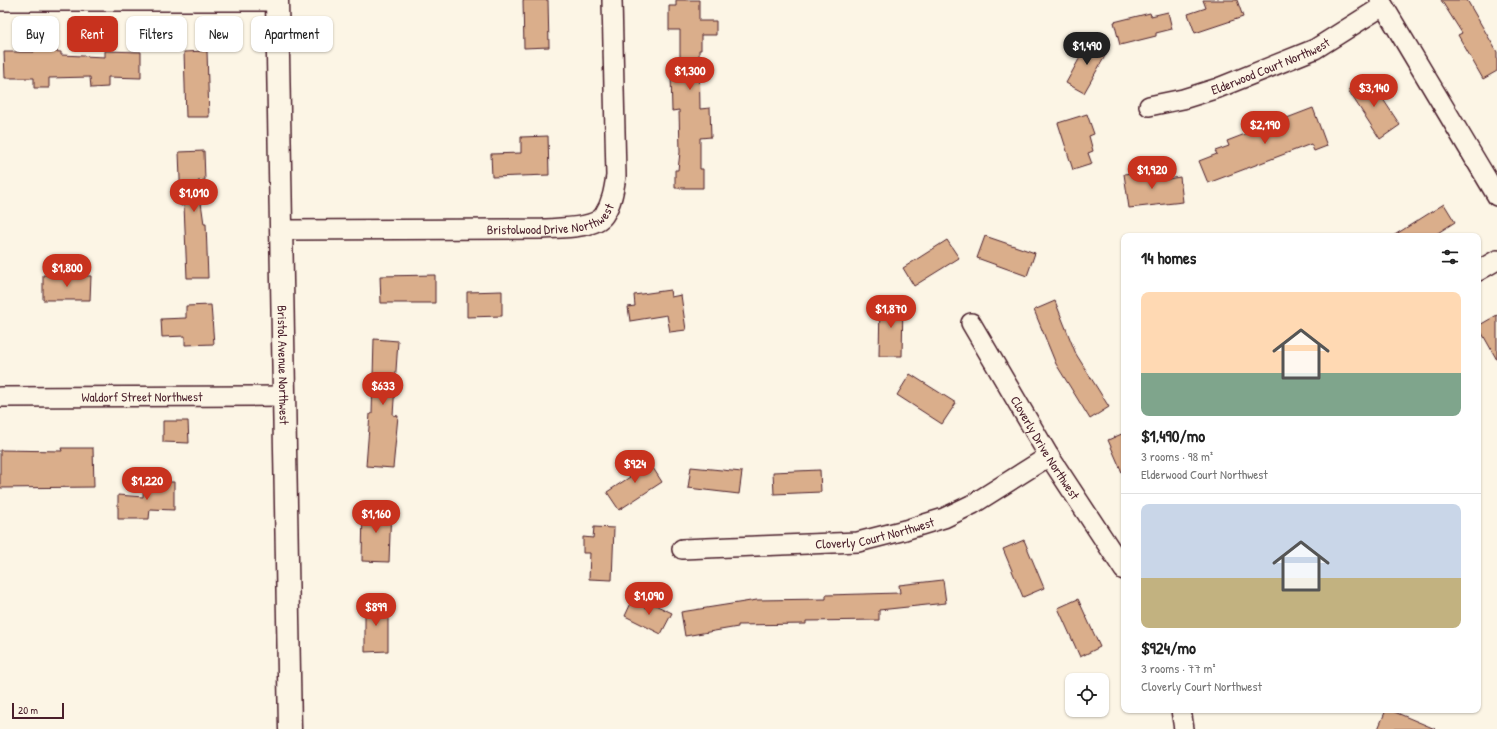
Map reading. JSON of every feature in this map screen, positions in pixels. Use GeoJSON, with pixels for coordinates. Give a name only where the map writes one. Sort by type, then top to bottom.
{"type":"FeatureCollection","features":[{"type":"Feature","properties":{"kind":"street","name":"Bristol Avenue Northwest"},"geometry":{"type":"LineString","coordinates":[[277,0],[290,729]]}},
{"type":"Feature","properties":{"kind":"street"},"geometry":{"type":"LineString","coordinates":[[0,1],[277,0]]}},
{"type":"Feature","properties":{"kind":"street","name":"Bristolwood Drive Northwest"},"geometry":{"type":"LineString","coordinates":[[281,230],[543,229],[584,226],[604,216],[613,197],[616,176],[612,0]]}},
{"type":"Feature","properties":{"kind":"street"},"geometry":{"type":"LineString","coordinates":[[1381,3],[1497,196]]}},
{"type":"Feature","properties":{"kind":"street","name":"Elderwood Court Northwest"},"geometry":{"type":"LineString","coordinates":[[1149,106],[1183,99],[1218,88],[1315,49],[1381,3]]}},
{"type":"Feature","properties":{"kind":"street"},"geometry":{"type":"LineString","coordinates":[[1481,269],[1497,260]]}},
{"type":"Feature","properties":{"kind":"street","name":"Cloverly Drive Northwest"},"geometry":{"type":"LineString","coordinates":[[971,323],[1049,456],[1121,565]]}},
{"type":"Feature","properties":{"kind":"street","name":"Waldorf Street Northwest"},"geometry":{"type":"LineString","coordinates":[[0,397],[285,396]]}},
{"type":"Feature","properties":{"kind":"street","name":"Cloverly Court Northwest"},"geometry":{"type":"LineString","coordinates":[[682,549],[858,542],[944,518],[973,504],[1049,456]]}},
{"type":"Feature","properties":{"kind":"street"},"geometry":{"type":"LineString","coordinates":[[1181,713],[1184,729]]}},
{"type":"Feature","properties":{"kind":"building"},"geometry":{"type":"Polygon","coordinates":[[[523,0],[548,0],[549,47],[524,48],[523,0]]]}},
{"type":"Feature","properties":{"kind":"building"},"geometry":{"type":"Polygon","coordinates":[[[676,0],[699,0],[699,21],[716,21],[716,35],[701,35],[701,50],[699,50],[700,109],[710,108],[711,137],[700,138],[700,169],[703,169],[703,188],[675,188],[675,170],[678,170],[680,152],[679,110],[672,111],[671,74],[680,74],[680,30],[669,30],[669,6],[676,6],[676,0]]]}},
{"type":"Feature","properties":{"kind":"building"},"geometry":{"type":"Polygon","coordinates":[[[1203,0],[1237,0],[1243,17],[1195,33],[1188,14],[1206,8],[1203,0]]]}},
{"type":"Feature","properties":{"kind":"building"},"geometry":{"type":"Polygon","coordinates":[[[1441,0],[1467,0],[1497,52],[1497,71],[1483,79],[1458,35],[1462,33],[1441,0]]]}},
{"type":"Feature","properties":{"kind":"building"},"geometry":{"type":"Polygon","coordinates":[[[1168,12],[1172,29],[1156,33],[1156,36],[1120,45],[1114,22],[1150,13],[1151,16],[1168,12]]]}},
{"type":"Feature","properties":{"kind":"building"},"geometry":{"type":"Polygon","coordinates":[[[1090,39],[1109,49],[1084,93],[1066,83],[1090,39]]]}},
{"type":"Feature","properties":{"kind":"building"},"geometry":{"type":"Polygon","coordinates":[[[4,52],[59,52],[61,52],[61,55],[105,57],[105,52],[141,52],[141,78],[108,77],[108,87],[91,88],[90,77],[49,78],[49,88],[34,88],[34,78],[5,78],[4,52]]]}},
{"type":"Feature","properties":{"kind":"building"},"geometry":{"type":"Polygon","coordinates":[[[184,52],[207,52],[209,117],[186,117],[184,52]]]}},
{"type":"Feature","properties":{"kind":"building"},"geometry":{"type":"Polygon","coordinates":[[[1367,78],[1375,91],[1377,90],[1400,125],[1380,139],[1348,90],[1367,78]]]}},
{"type":"Feature","properties":{"kind":"building"},"geometry":{"type":"Polygon","coordinates":[[[1313,108],[1327,146],[1314,151],[1311,144],[1208,183],[1199,161],[1217,154],[1215,151],[1229,146],[1227,141],[1313,108]]]}},
{"type":"Feature","properties":{"kind":"building"},"geometry":{"type":"Polygon","coordinates":[[[1087,114],[1094,134],[1089,136],[1093,151],[1088,153],[1092,164],[1073,170],[1058,123],[1087,114]]]}},
{"type":"Feature","properties":{"kind":"building"},"geometry":{"type":"Polygon","coordinates":[[[548,136],[549,175],[492,177],[491,154],[521,153],[521,137],[548,136]]]}},
{"type":"Feature","properties":{"kind":"building"},"geometry":{"type":"Polygon","coordinates":[[[204,151],[205,180],[198,181],[204,224],[206,224],[208,278],[187,278],[184,205],[181,206],[179,152],[204,151]]]}},
{"type":"Feature","properties":{"kind":"building"},"geometry":{"type":"Polygon","coordinates":[[[1147,171],[1147,178],[1162,176],[1162,180],[1180,177],[1183,202],[1129,208],[1124,174],[1147,171]]]}},
{"type":"Feature","properties":{"kind":"building"},"geometry":{"type":"Polygon","coordinates":[[[1444,204],[1455,222],[1438,233],[1398,233],[1444,204]]]}},
{"type":"Feature","properties":{"kind":"building"},"geometry":{"type":"Polygon","coordinates":[[[985,236],[1035,253],[1027,276],[977,258],[985,236]]]}},
{"type":"Feature","properties":{"kind":"building"},"geometry":{"type":"Polygon","coordinates":[[[947,240],[959,258],[914,286],[903,268],[947,240]]]}},
{"type":"Feature","properties":{"kind":"building"},"geometry":{"type":"Polygon","coordinates":[[[43,275],[91,276],[90,300],[43,300],[43,275]]]}},
{"type":"Feature","properties":{"kind":"building"},"geometry":{"type":"Polygon","coordinates":[[[435,275],[435,303],[381,303],[380,276],[435,275]]]}},
{"type":"Feature","properties":{"kind":"building"},"geometry":{"type":"Polygon","coordinates":[[[670,290],[671,297],[681,295],[686,330],[670,332],[667,315],[630,321],[628,307],[635,306],[634,295],[670,290]]]}},
{"type":"Feature","properties":{"kind":"building"},"geometry":{"type":"Polygon","coordinates":[[[502,291],[502,316],[467,317],[467,292],[502,291]]]}},
{"type":"Feature","properties":{"kind":"building"},"geometry":{"type":"Polygon","coordinates":[[[1055,301],[1076,354],[1109,407],[1090,419],[1056,364],[1034,310],[1055,301]]]}},
{"type":"Feature","properties":{"kind":"building"},"geometry":{"type":"Polygon","coordinates":[[[880,302],[903,302],[902,356],[879,356],[880,302]]]}},
{"type":"Feature","properties":{"kind":"building"},"geometry":{"type":"Polygon","coordinates":[[[211,305],[214,344],[185,345],[185,336],[162,337],[161,319],[186,318],[186,306],[211,305]]]}},
{"type":"Feature","properties":{"kind":"building"},"geometry":{"type":"Polygon","coordinates":[[[1497,315],[1497,360],[1481,331],[1481,324],[1497,315]]]}},
{"type":"Feature","properties":{"kind":"building"},"geometry":{"type":"Polygon","coordinates":[[[374,339],[398,341],[393,415],[398,416],[393,468],[366,466],[370,414],[372,414],[374,339]]]}},
{"type":"Feature","properties":{"kind":"building"},"geometry":{"type":"Polygon","coordinates":[[[910,374],[956,403],[942,424],[897,395],[910,374]]]}},
{"type":"Feature","properties":{"kind":"building"},"geometry":{"type":"Polygon","coordinates":[[[163,421],[188,421],[189,443],[163,442],[163,421]]]}},
{"type":"Feature","properties":{"kind":"building"},"geometry":{"type":"Polygon","coordinates":[[[1121,434],[1121,470],[1108,440],[1121,434]]]}},
{"type":"Feature","properties":{"kind":"building"},"geometry":{"type":"Polygon","coordinates":[[[61,448],[93,448],[94,487],[0,488],[0,450],[62,451],[61,448]]]}},
{"type":"Feature","properties":{"kind":"building"},"geometry":{"type":"Polygon","coordinates":[[[646,457],[662,482],[619,510],[607,492],[630,477],[626,471],[646,457]]]}},
{"type":"Feature","properties":{"kind":"building"},"geometry":{"type":"Polygon","coordinates":[[[691,467],[742,472],[739,494],[688,488],[691,467]]]}},
{"type":"Feature","properties":{"kind":"building"},"geometry":{"type":"Polygon","coordinates":[[[820,470],[821,492],[774,494],[773,472],[820,470]]]}},
{"type":"Feature","properties":{"kind":"building"},"geometry":{"type":"Polygon","coordinates":[[[144,482],[174,482],[174,510],[150,509],[149,519],[118,519],[118,495],[143,497],[144,482]]]}},
{"type":"Feature","properties":{"kind":"building"},"geometry":{"type":"Polygon","coordinates":[[[363,506],[391,507],[389,562],[362,561],[363,506]]]}},
{"type":"Feature","properties":{"kind":"building"},"geometry":{"type":"Polygon","coordinates":[[[594,527],[614,528],[612,580],[589,579],[590,553],[583,553],[583,537],[593,538],[594,527]]]}},
{"type":"Feature","properties":{"kind":"building"},"geometry":{"type":"Polygon","coordinates":[[[1024,540],[1044,588],[1023,597],[1003,549],[1024,540]]]}},
{"type":"Feature","properties":{"kind":"building"},"geometry":{"type":"Polygon","coordinates":[[[943,580],[946,603],[879,610],[879,620],[806,621],[806,624],[738,625],[738,627],[685,636],[681,612],[757,600],[826,599],[826,595],[900,593],[899,585],[943,580]]]}},
{"type":"Feature","properties":{"kind":"building"},"geometry":{"type":"Polygon","coordinates":[[[1078,599],[1100,647],[1080,657],[1058,608],[1078,599]]]}},
{"type":"Feature","properties":{"kind":"building"},"geometry":{"type":"Polygon","coordinates":[[[632,601],[647,608],[649,602],[672,613],[661,634],[625,616],[632,601]]]}},
{"type":"Feature","properties":{"kind":"building"},"geometry":{"type":"Polygon","coordinates":[[[388,602],[388,651],[365,652],[365,603],[388,602]]]}},
{"type":"Feature","properties":{"kind":"building"},"geometry":{"type":"Polygon","coordinates":[[[1385,713],[1397,713],[1435,729],[1378,729],[1385,713]]]}}]}
